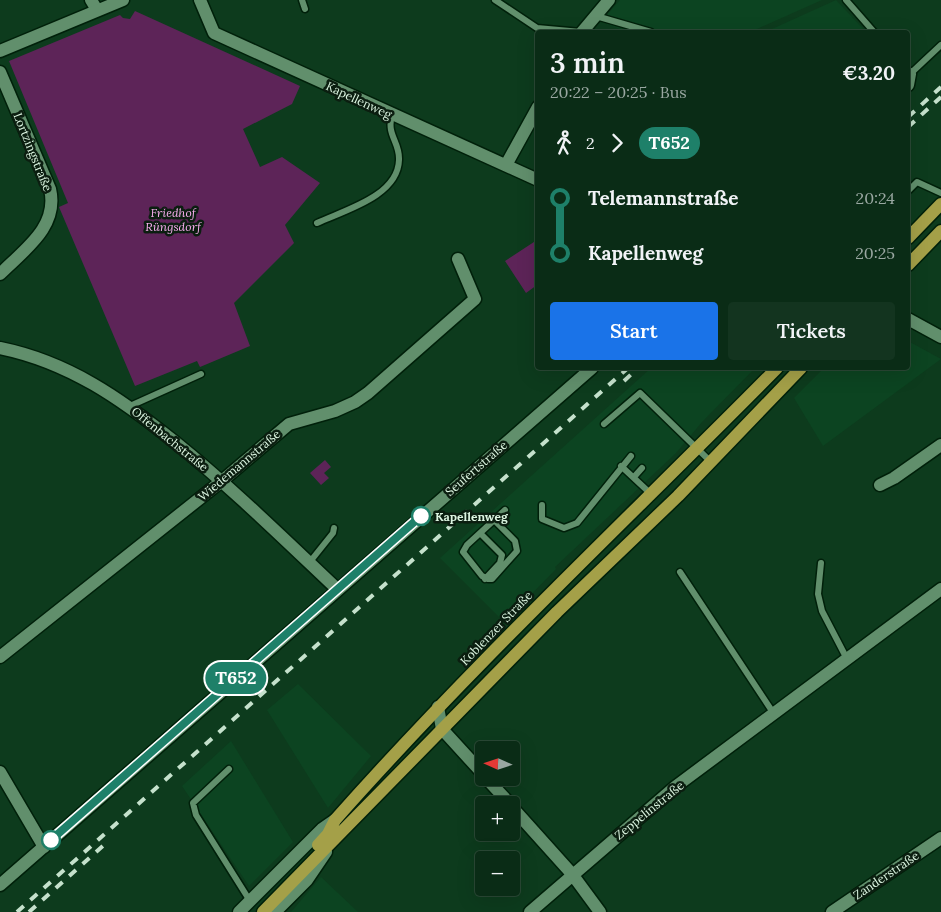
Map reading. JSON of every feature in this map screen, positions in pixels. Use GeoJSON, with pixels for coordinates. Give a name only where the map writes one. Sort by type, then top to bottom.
{"type":"FeatureCollection","features":[{"type":"Feature","properties":{"kind":"main road"},"geometry":{"type":"LineString","coordinates":[[910,236],[941,204]]}},
{"type":"Feature","properties":{"kind":"main road"},"geometry":{"type":"LineString","coordinates":[[910,263],[941,231]]}},
{"type":"Feature","properties":{"kind":"main road","name":"Koblenzer Straße"},"geometry":{"type":"LineString","coordinates":[[252,906],[328,834],[335,820],[438,707],[559,583],[652,495],[775,370]]}},
{"type":"Feature","properties":{"kind":"main road"},"geometry":{"type":"LineString","coordinates":[[263,912],[558,612],[678,496],[710,460],[799,370]]}},
{"type":"Feature","properties":{"kind":"street"},"geometry":{"type":"LineString","coordinates":[[0,51],[94,5],[123,0]]}},
{"type":"Feature","properties":{"kind":"street","name":"Kapellenweg"},"geometry":{"type":"LineString","coordinates":[[200,0],[214,33],[392,116],[446,137],[535,179]]}},
{"type":"Feature","properties":{"kind":"street"},"geometry":{"type":"LineString","coordinates":[[583,30],[609,0]]}},
{"type":"Feature","properties":{"kind":"street","name":"Lortzingstraße"},"geometry":{"type":"LineString","coordinates":[[0,72],[50,189],[53,202],[51,217],[44,230],[0,274]]}},
{"type":"Feature","properties":{"kind":"street"},"geometry":{"type":"LineString","coordinates":[[506,165],[535,112]]}},
{"type":"Feature","properties":{"kind":"street","name":"Wiedemannstraße"},"geometry":{"type":"LineString","coordinates":[[0,657],[223,480],[289,424],[335,411],[368,394],[475,299],[458,259]]}},
{"type":"Feature","properties":{"kind":"street"},"geometry":{"type":"LineString","coordinates":[[910,318],[941,337]]}},
{"type":"Feature","properties":{"kind":"street","name":"Offenbachstraße"},"geometry":{"type":"LineString","coordinates":[[0,348],[22,352],[57,366],[108,392],[130,406],[223,480],[337,589]]}},
{"type":"Feature","properties":{"kind":"street","name":"Seufertstraße"},"geometry":{"type":"LineString","coordinates":[[0,885],[590,370]]}},
{"type":"Feature","properties":{"kind":"street"},"geometry":{"type":"LineString","coordinates":[[880,485],[894,478],[941,445]]}},
{"type":"Feature","properties":{"kind":"street","name":"Zeppelinstraße"},"geometry":{"type":"LineString","coordinates":[[530,912],[675,787],[941,589]]}},
{"type":"Feature","properties":{"kind":"street"},"geometry":{"type":"LineString","coordinates":[[438,707],[442,729],[475,765]]}},
{"type":"Feature","properties":{"kind":"street"},"geometry":{"type":"LineString","coordinates":[[0,772],[44,846]]}},
{"type":"Feature","properties":{"kind":"street"},"geometry":{"type":"LineString","coordinates":[[494,786],[503,796]]}},
{"type":"Feature","properties":{"kind":"street"},"geometry":{"type":"LineString","coordinates":[[520,815],[572,874],[600,912]]}},
{"type":"Feature","properties":{"kind":"street"},"geometry":{"type":"LineString","coordinates":[[275,912],[307,880],[336,838]]}},
{"type":"Feature","properties":{"kind":"street","name":"Zanderstraße"},"geometry":{"type":"LineString","coordinates":[[832,912],[941,838]]}},
{"type":"Feature","properties":{"kind":"street"},"geometry":{"type":"LineString","coordinates":[[239,912],[252,906]]}},
{"type":"Feature","properties":{"kind":"lane"},"geometry":{"type":"LineString","coordinates":[[302,0],[305,9]]}},
{"type":"Feature","properties":{"kind":"lane"},"geometry":{"type":"LineString","coordinates":[[495,0],[537,28],[559,30]]}},
{"type":"Feature","properties":{"kind":"lane"},"geometry":{"type":"LineString","coordinates":[[846,0],[872,30]]}},
{"type":"Feature","properties":{"kind":"lane"},"geometry":{"type":"LineString","coordinates":[[596,16],[644,30]]}},
{"type":"Feature","properties":{"kind":"lane"},"geometry":{"type":"LineString","coordinates":[[910,74],[941,45]]}},
{"type":"Feature","properties":{"kind":"lane"},"geometry":{"type":"LineString","coordinates":[[317,223],[382,193],[395,177],[399,160],[389,126],[392,116]]}},
{"type":"Feature","properties":{"kind":"lane"},"geometry":{"type":"LineString","coordinates":[[910,189],[917,182],[941,194]]}},
{"type":"Feature","properties":{"kind":"lane"},"geometry":{"type":"LineString","coordinates":[[130,406],[200,374]]}},
{"type":"Feature","properties":{"kind":"lane"},"geometry":{"type":"LineString","coordinates":[[604,424],[640,393],[664,420],[699,448],[710,460]]}},
{"type":"Feature","properties":{"kind":"lane"},"geometry":{"type":"LineString","coordinates":[[542,505],[542,519],[564,528],[577,523],[630,456]]}},
{"type":"Feature","properties":{"kind":"lane"},"geometry":{"type":"LineString","coordinates":[[621,466],[652,495]]}},
{"type":"Feature","properties":{"kind":"lane"},"geometry":{"type":"LineString","coordinates":[[634,477],[642,468]]}},
{"type":"Feature","properties":{"kind":"lane"},"geometry":{"type":"LineString","coordinates":[[494,520],[515,541],[517,551],[492,579],[484,577],[463,552],[480,533],[504,510]]}},
{"type":"Feature","properties":{"kind":"lane"},"geometry":{"type":"LineString","coordinates":[[309,563],[333,533],[334,528]]}},
{"type":"Feature","properties":{"kind":"lane"},"geometry":{"type":"LineString","coordinates":[[480,533],[502,555],[500,564],[484,577]]}},
{"type":"Feature","properties":{"kind":"lane"},"geometry":{"type":"LineString","coordinates":[[821,563],[818,594],[822,611],[847,659]]}},
{"type":"Feature","properties":{"kind":"lane"},"geometry":{"type":"LineString","coordinates":[[680,572],[774,714]]}},
{"type":"Feature","properties":{"kind":"lane"},"geometry":{"type":"LineString","coordinates":[[229,769],[193,803],[196,815],[252,906]]}},
{"type":"Feature","properties":{"kind":"shaded area"},"geometry":{"type":"Polygon","coordinates":[[[620,0],[822,0],[754,30],[623,30],[601,22],[620,0]]]}},
{"type":"Feature","properties":{"kind":"shaded area"},"geometry":{"type":"Polygon","coordinates":[[[836,0],[864,30],[770,30],[836,0]]]}},
{"type":"Feature","properties":{"kind":"shaded area"},"geometry":{"type":"Polygon","coordinates":[[[910,342],[941,359],[823,446],[794,398],[822,370],[910,370],[910,342]]]}},
{"type":"Feature","properties":{"kind":"shaded area"},"geometry":{"type":"Polygon","coordinates":[[[649,370],[753,370],[702,422],[676,453],[555,567],[556,569],[504,622],[440,558],[649,370]]]}},
{"type":"Feature","properties":{"kind":"shaded area"},"geometry":{"type":"Polygon","coordinates":[[[298,684],[371,756],[328,808],[267,710],[298,684]]]}},
{"type":"Feature","properties":{"kind":"shaded area"},"geometry":{"type":"Polygon","coordinates":[[[231,741],[293,842],[249,886],[182,786],[231,741]]]}},
{"type":"Feature","properties":{"kind":"shaded area"},"geometry":{"type":"Polygon","coordinates":[[[321,877],[358,912],[291,912],[321,877]]]}},
{"type":"Feature","properties":{"kind":"green space","name":"Friedhof Rüngsdorf"},"geometry":{"type":"Polygon","coordinates":[[[135,11],[300,86],[292,104],[243,129],[260,167],[282,157],[320,183],[285,225],[294,243],[234,303],[250,346],[200,367],[197,361],[135,386],[59,207],[68,203],[9,61],[120,15],[123,18],[130,19],[135,11]]]}},
{"type":"Feature","properties":{"kind":"green space"},"geometry":{"type":"Polygon","coordinates":[[[535,241],[535,286],[526,293],[505,261],[535,241]]]}},
{"type":"Feature","properties":{"kind":"green space"},"geometry":{"type":"Polygon","coordinates":[[[325,460],[331,467],[324,473],[329,478],[321,485],[310,473],[325,460]]]}},
{"type":"Feature","properties":{"kind":"railway"},"geometry":{"type":"LineString","coordinates":[[910,115],[941,87]]}},
{"type":"Feature","properties":{"kind":"railway"},"geometry":{"type":"LineString","coordinates":[[910,125],[941,97]]}},
{"type":"Feature","properties":{"kind":"railway"},"geometry":{"type":"LineString","coordinates":[[17,912],[626,370]]}},
{"type":"Feature","properties":{"kind":"railway"},"geometry":{"type":"LineString","coordinates":[[624,381],[636,370]]}},
{"type":"Feature","properties":{"kind":"railway"},"geometry":{"type":"LineString","coordinates":[[29,912],[105,844]]}},
{"type":"Feature","properties":{"kind":"bus line","name":"T652"},"geometry":{"type":"LineString","coordinates":[[51,840],[421,516]]}},
{"type":"Feature","properties":{"kind":"place","name":"Kapellenweg"},"geometry":{"type":"Point","coordinates":[421,516]}}]}
